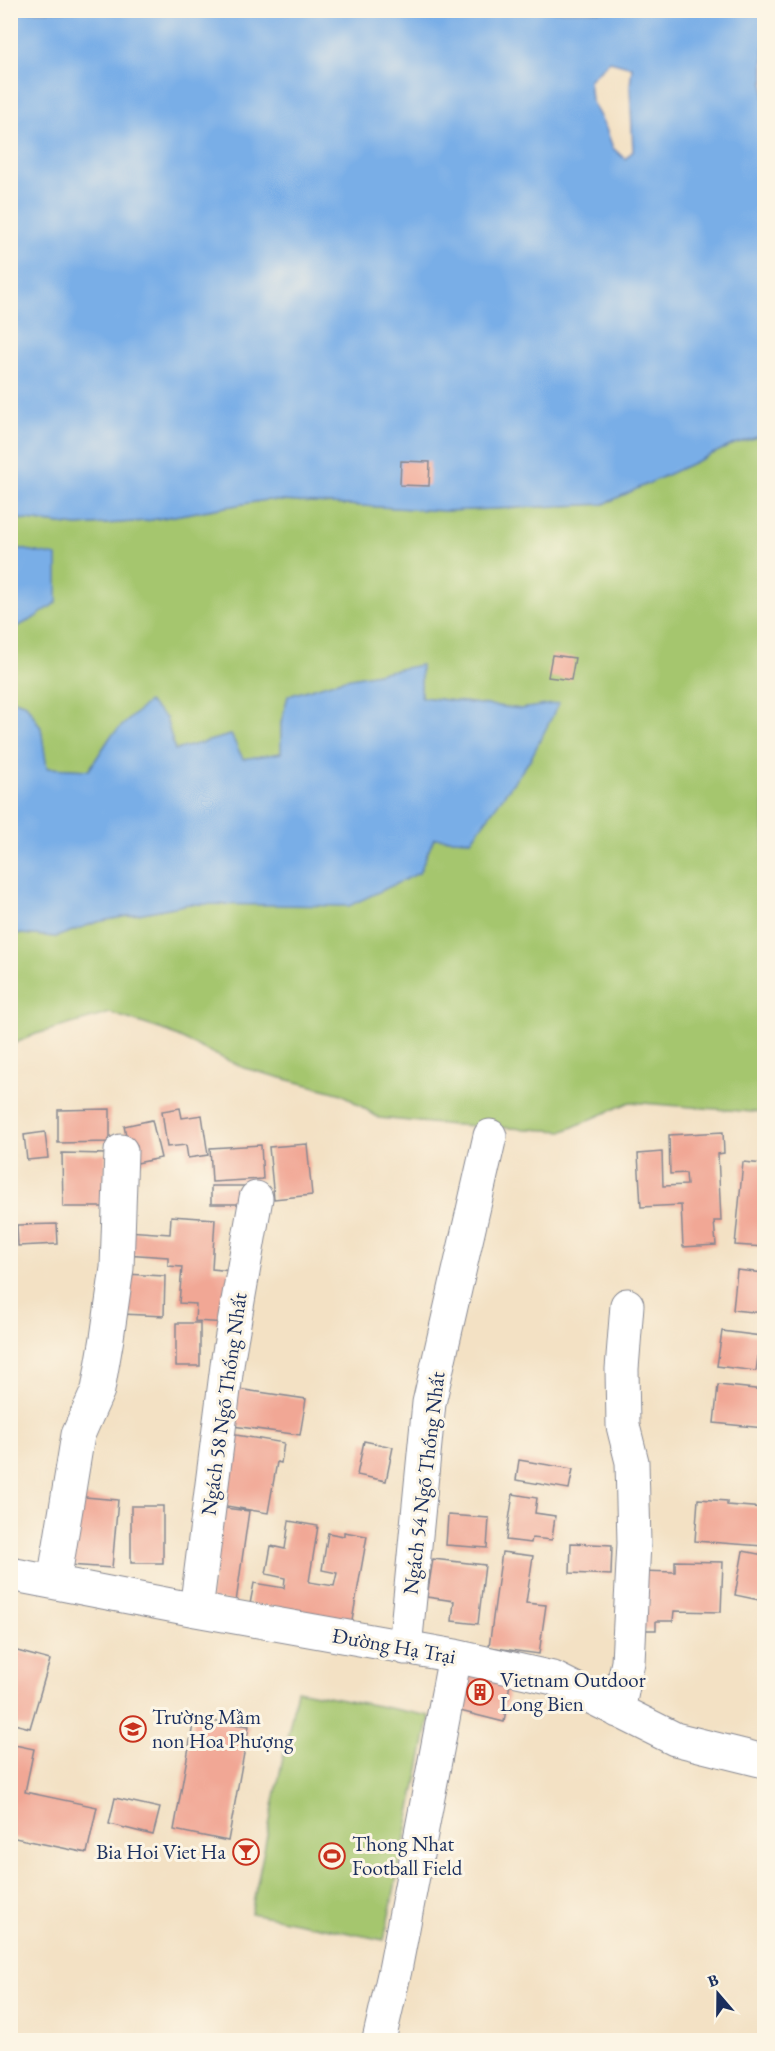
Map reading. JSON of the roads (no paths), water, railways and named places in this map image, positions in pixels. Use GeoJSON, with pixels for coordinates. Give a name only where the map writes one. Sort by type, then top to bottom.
{"type":"FeatureCollection","features":[{"type":"Feature","properties":{"kind":"street","name":"Ngách 54 Ngõ Thống Nhất"},"geometry":{"type":"LineString","coordinates":[[405,1648],[429,1403],[490,1136]]}},
{"type":"Feature","properties":{"kind":"street"},"geometry":{"type":"LineString","coordinates":[[54,1582],[78,1435],[98,1390],[108,1326],[117,1268],[121,1151]]}},
{"type":"Feature","properties":{"kind":"street","name":"Ngách 58 Ngõ Thống Nhất"},"geometry":{"type":"LineString","coordinates":[[196,1611],[228,1358],[256,1198]]}},
{"type":"Feature","properties":{"kind":"street"},"geometry":{"type":"LineString","coordinates":[[618,1711],[628,1662],[634,1543],[632,1462],[622,1426],[622,1370],[627,1305]]}},
{"type":"Feature","properties":{"kind":"street","name":"Đường Hạ Trại"},"geometry":{"type":"LineString","coordinates":[[10,1574],[196,1611],[455,1656],[553,1678],[675,1739],[765,1761]]}},
{"type":"Feature","properties":{"kind":"street"},"geometry":{"type":"LineString","coordinates":[[380,2040],[455,1656]]}},
{"type":"Feature","properties":{"kind":"water"},"geometry":{"type":"Polygon","coordinates":[[[11,11],[764,11],[764,435],[734,444],[604,504],[445,511],[266,500],[145,521],[77,526],[11,518],[11,11]],[[610,61],[589,80],[591,100],[605,126],[613,148],[625,159],[633,151],[630,86],[632,67],[610,61]]]}},
{"type":"Feature","properties":{"kind":"water"},"geometry":{"type":"Polygon","coordinates":[[[11,547],[57,556],[57,602],[11,630],[11,547]]]}},
{"type":"Feature","properties":{"kind":"water"},"geometry":{"type":"Polygon","coordinates":[[[421,665],[421,697],[521,709],[559,703],[530,760],[471,840],[434,838],[419,873],[349,906],[189,904],[97,922],[56,937],[11,933],[11,699],[26,704],[41,728],[47,768],[89,770],[111,736],[148,702],[166,718],[175,750],[231,735],[243,759],[281,753],[281,723],[288,696],[341,680],[421,665]]]}},
{"type":"Feature","properties":{"kind":"place","name":"Vietnam Outdoor Long Bien"},"geometry":{"type":"Point","coordinates":[480,1692]}},
{"type":"Feature","properties":{"kind":"place","name":"Trường Mầm non Hoa Phượng"},"geometry":{"type":"Point","coordinates":[133,1729]}},
{"type":"Feature","properties":{"kind":"place","name":"Bia Hoi Viet Ha"},"geometry":{"type":"Point","coordinates":[246,1852]}},
{"type":"Feature","properties":{"kind":"place","name":"Thong Nhat Football Field"},"geometry":{"type":"Point","coordinates":[332,1856]}}]}
